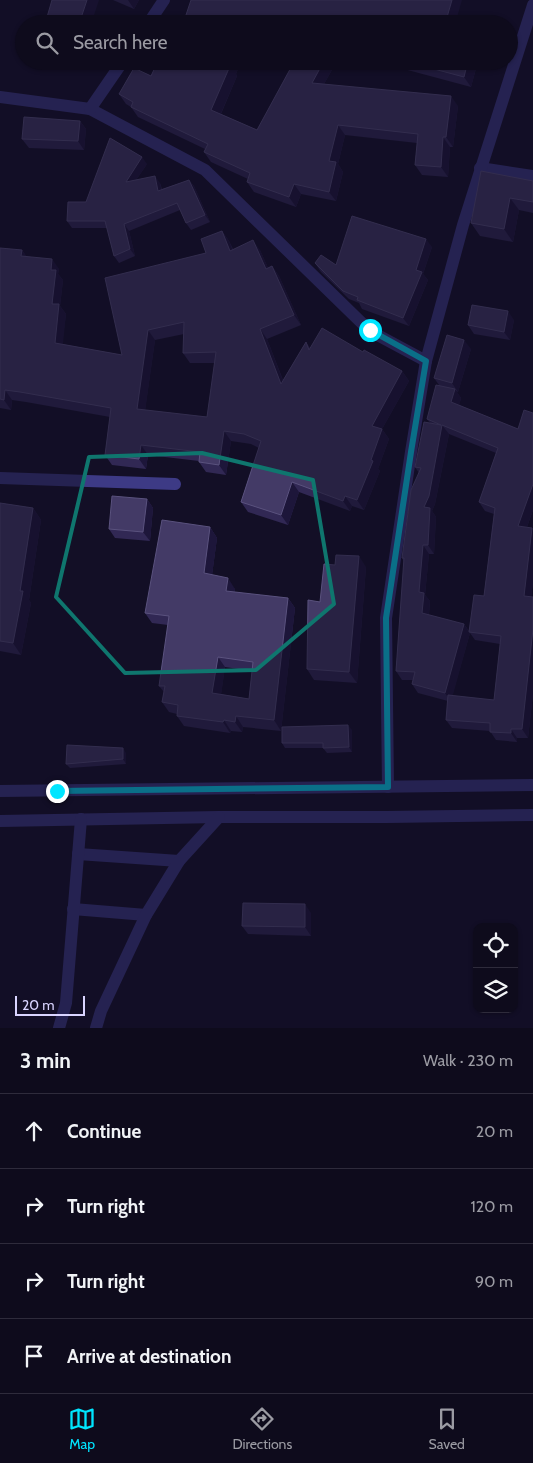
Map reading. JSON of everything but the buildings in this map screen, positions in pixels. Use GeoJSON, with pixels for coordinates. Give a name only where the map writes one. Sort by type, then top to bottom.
{"type":"FeatureCollection","features":[{"type":"Feature","properties":{"kind":"street"},"geometry":{"type":"LineString","coordinates":[[154,15],[164,0]]}},
{"type":"Feature","properties":{"kind":"street"},"geometry":{"type":"LineString","coordinates":[[518,51],[533,5]]}},
{"type":"Feature","properties":{"kind":"street"},"geometry":{"type":"LineString","coordinates":[[90,109],[117,70]]}},
{"type":"Feature","properties":{"kind":"street"},"geometry":{"type":"LineString","coordinates":[[388,787],[386,618],[426,361],[463,225],[512,70]]}},
{"type":"Feature","properties":{"kind":"street"},"geometry":{"type":"LineString","coordinates":[[0,97],[90,109],[205,170],[370,330],[426,361]]}},
{"type":"Feature","properties":{"kind":"street"},"geometry":{"type":"LineString","coordinates":[[480,168],[533,176]]}},
{"type":"Feature","properties":{"kind":"street"},"geometry":{"type":"LineString","coordinates":[[0,478],[175,484]]}},
{"type":"Feature","properties":{"kind":"street"},"geometry":{"type":"LineString","coordinates":[[0,791],[533,785]]}},
{"type":"Feature","properties":{"kind":"street"},"geometry":{"type":"LineString","coordinates":[[0,821],[219,817],[533,815]]}},
{"type":"Feature","properties":{"kind":"street"},"geometry":{"type":"LineString","coordinates":[[96,1028],[101,1011],[146,915],[179,861],[219,817]]}},
{"type":"Feature","properties":{"kind":"street"},"geometry":{"type":"LineString","coordinates":[[59,1028],[66,1002],[81,819]]}},
{"type":"Feature","properties":{"kind":"street"},"geometry":{"type":"LineString","coordinates":[[78,854],[179,861]]}},
{"type":"Feature","properties":{"kind":"street"},"geometry":{"type":"LineString","coordinates":[[73,909],[146,915]]}},
{"type":"Feature","properties":{"kind":"highlighted area"},"geometry":{"type":"Polygon","coordinates":[[[202,453],[313,480],[334,604],[256,670],[125,673],[56,597],[89,457],[202,453]]]}},
{"type":"Feature","properties":{"kind":"route"},"geometry":{"type":"LineString","coordinates":[[57,791],[388,787],[386,618],[426,361],[370,330]]}}]}
